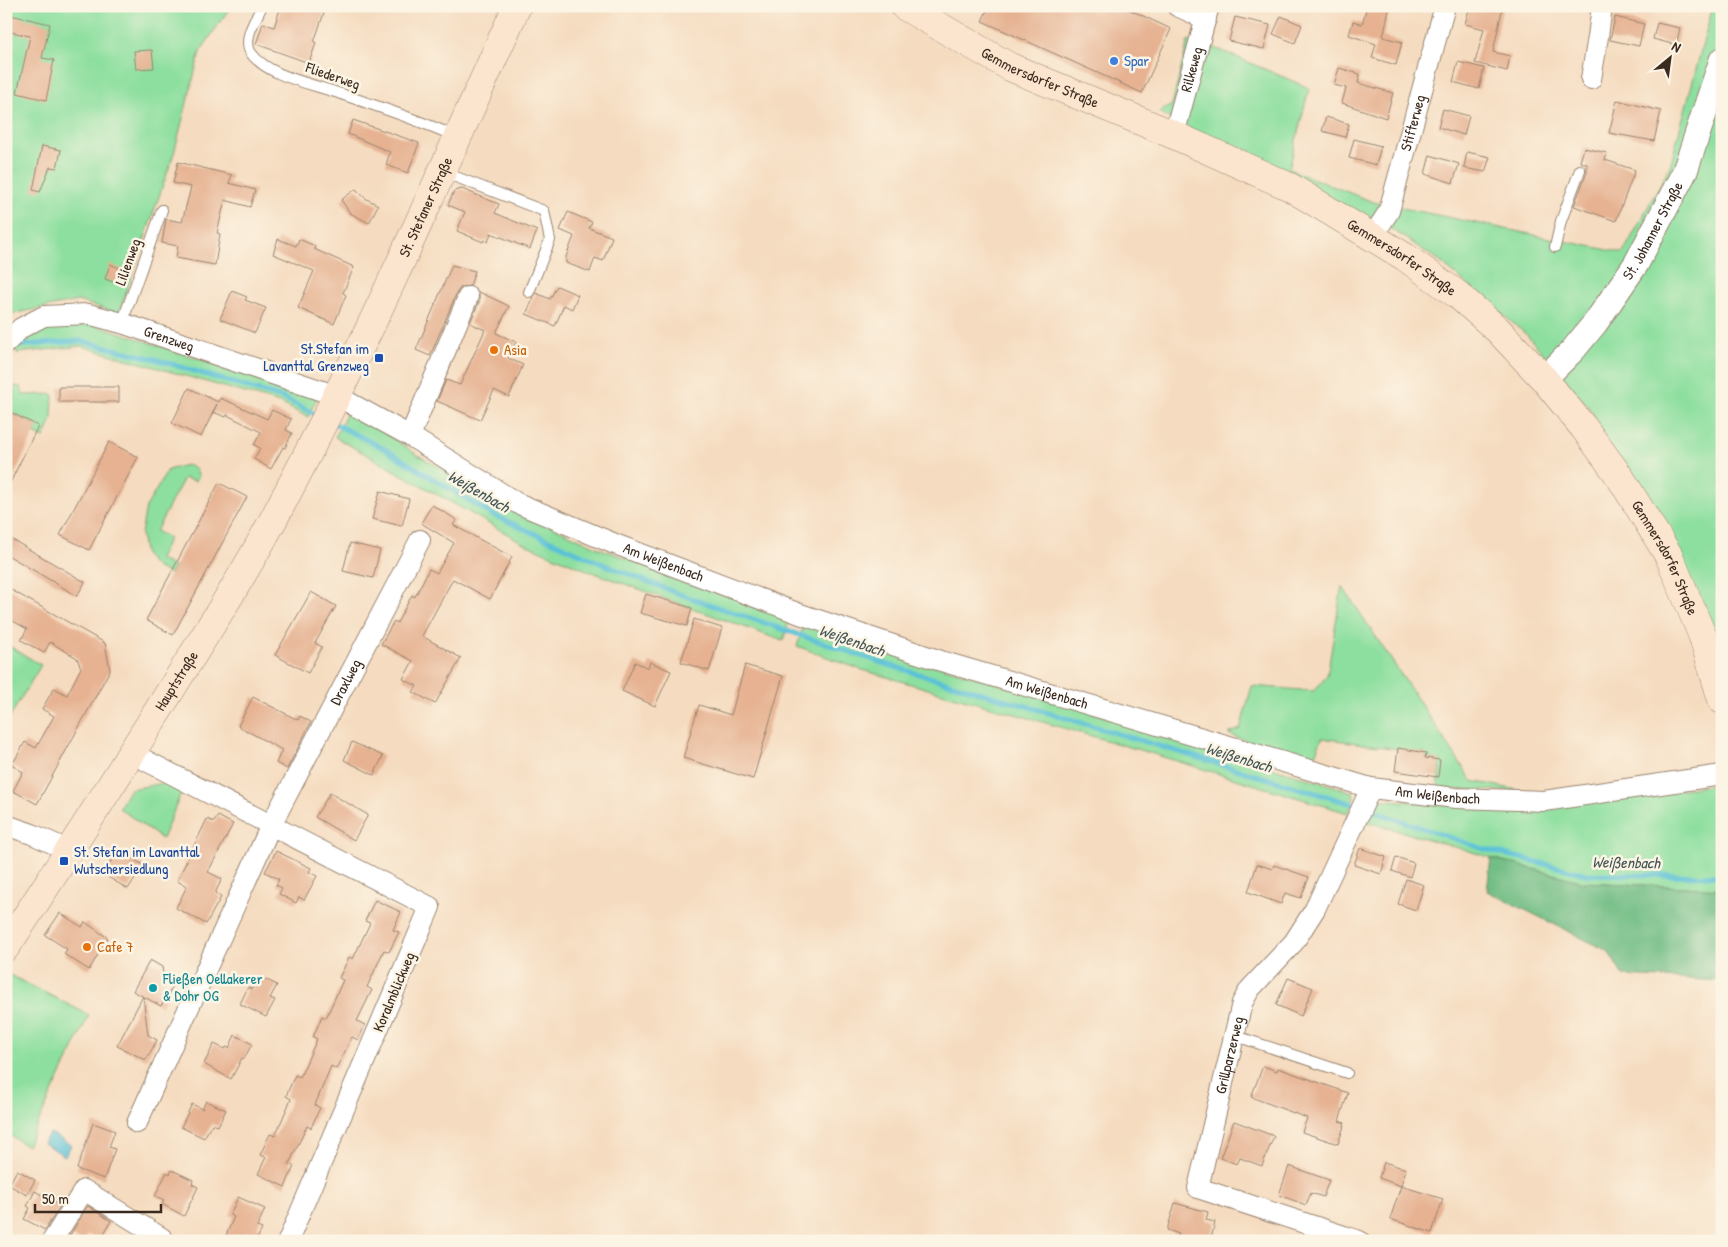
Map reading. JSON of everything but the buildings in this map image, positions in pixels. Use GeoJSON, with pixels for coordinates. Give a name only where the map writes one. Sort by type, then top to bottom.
{"type":"FeatureCollection","features":[{"type":"Feature","properties":{"kind":"main road","name":"St. Stefaner Straße"},"geometry":{"type":"LineString","coordinates":[[330,410],[442,172],[517,6]]}},
{"type":"Feature","properties":{"kind":"main road","name":"Gemmersdorfer Straße"},"geometry":{"type":"LineString","coordinates":[[904,6],[1010,67],[1174,135],[1290,187],[1405,256],[1458,295],[1498,330],[1544,379],[1584,428],[1620,478],[1669,556],[1703,637],[1722,700]]}},
{"type":"Feature","properties":{"kind":"main road","name":"Hauptstraße"},"geometry":{"type":"LineString","coordinates":[[6,947],[70,851],[250,563],[330,410]]}},
{"type":"Feature","properties":{"kind":"street"},"geometry":{"type":"LineString","coordinates":[[1177,6],[1208,13]]}},
{"type":"Feature","properties":{"kind":"street","name":"Stifterweg"},"geometry":{"type":"LineString","coordinates":[[1373,236],[1389,212],[1445,6]]}},
{"type":"Feature","properties":{"kind":"street"},"geometry":{"type":"LineString","coordinates":[[1591,79],[1602,6]]}},
{"type":"Feature","properties":{"kind":"street","name":"Rilkeweg"},"geometry":{"type":"LineString","coordinates":[[1174,135],[1208,13]]}},
{"type":"Feature","properties":{"kind":"street","name":"St. Johanner Straße"},"geometry":{"type":"LineString","coordinates":[[1544,379],[1573,350],[1596,322],[1636,264],[1685,171],[1722,60]]}},
{"type":"Feature","properties":{"kind":"street"},"geometry":{"type":"LineString","coordinates":[[410,436],[468,297]]}},
{"type":"Feature","properties":{"kind":"street","name":"Grenzweg"},"geometry":{"type":"LineString","coordinates":[[6,343],[21,328],[44,316],[88,314],[122,324],[330,410]]}},
{"type":"Feature","properties":{"kind":"street","name":"Am Weißenbach"},"geometry":{"type":"LineString","coordinates":[[330,410],[410,436],[517,503],[615,544],[800,614],[941,661],[1369,791],[1456,798],[1544,802],[1722,775]]}},
{"type":"Feature","properties":{"kind":"street","name":"Draxlweg"},"geometry":{"type":"LineString","coordinates":[[271,825],[420,540]]}},
{"type":"Feature","properties":{"kind":"street","name":"Koralmblickweg"},"geometry":{"type":"LineString","coordinates":[[131,753],[430,907],[288,1241]]}},
{"type":"Feature","properties":{"kind":"street","name":"Grillparzerweg"},"geometry":{"type":"LineString","coordinates":[[1359,1241],[1198,1188],[1233,1035],[1242,1004],[1250,989],[1294,942],[1315,909],[1369,791]]}},
{"type":"Feature","properties":{"kind":"street"},"geometry":{"type":"LineString","coordinates":[[6,825],[70,851]]}},
{"type":"Feature","properties":{"kind":"street"},"geometry":{"type":"LineString","coordinates":[[137,1123],[271,825]]}},
{"type":"Feature","properties":{"kind":"street"},"geometry":{"type":"LineString","coordinates":[[52,1241],[84,1190],[162,1238],[160,1241]]}},
{"type":"Feature","properties":{"kind":"lane","name":"Fliederweg"},"geometry":{"type":"LineString","coordinates":[[262,6],[248,38],[250,52],[262,64],[278,73],[339,93],[458,137]]}},
{"type":"Feature","properties":{"kind":"lane"},"geometry":{"type":"LineString","coordinates":[[1555,247],[1561,220],[1580,170]]}},
{"type":"Feature","properties":{"kind":"lane"},"geometry":{"type":"LineString","coordinates":[[442,172],[544,212],[550,240],[529,292]]}},
{"type":"Feature","properties":{"kind":"lane","name":"Lilienweg"},"geometry":{"type":"LineString","coordinates":[[122,324],[162,210]]}},
{"type":"Feature","properties":{"kind":"lane"},"geometry":{"type":"LineString","coordinates":[[1233,1035],[1347,1073]]}},
{"type":"Feature","properties":{"kind":"green space"},"geometry":{"type":"Polygon","coordinates":[[[6,6],[231,6],[200,52],[174,153],[119,313],[78,301],[6,315],[6,6]]]}},
{"type":"Feature","properties":{"kind":"green space"},"geometry":{"type":"Polygon","coordinates":[[[1713,6],[1722,6],[1722,686],[1611,447],[1591,410],[1527,335],[1438,260],[1390,228],[1322,194],[1229,153],[1159,112],[1172,105],[1188,41],[1208,45],[1309,88],[1289,169],[1373,202],[1623,253],[1670,166],[1713,6]]]}},
{"type":"Feature","properties":{"kind":"green space"},"geometry":{"type":"Polygon","coordinates":[[[58,321],[81,322],[112,330],[317,398],[308,417],[280,403],[81,346],[17,353],[15,346],[32,331],[58,321]]]}},
{"type":"Feature","properties":{"kind":"green space"},"geometry":{"type":"Polygon","coordinates":[[[15,386],[21,387],[23,395],[53,394],[52,420],[44,438],[34,433],[38,426],[8,411],[13,400],[15,386]]]}},
{"type":"Feature","properties":{"kind":"green space"},"geometry":{"type":"Polygon","coordinates":[[[347,413],[373,425],[416,454],[519,511],[601,549],[776,612],[789,621],[783,641],[589,571],[527,545],[335,437],[347,413]]]}},
{"type":"Feature","properties":{"kind":"green space"},"geometry":{"type":"Polygon","coordinates":[[[186,465],[195,468],[199,476],[195,481],[184,478],[156,531],[169,538],[159,559],[174,567],[170,574],[156,567],[145,556],[141,534],[146,507],[168,470],[186,465]]]}},
{"type":"Feature","properties":{"kind":"green space"},"geometry":{"type":"Polygon","coordinates":[[[1342,586],[1472,781],[1523,791],[1438,789],[1440,760],[1425,758],[1425,753],[1322,738],[1311,765],[1228,734],[1240,729],[1252,686],[1314,691],[1327,676],[1342,586]]]}},
{"type":"Feature","properties":{"kind":"green space"},"geometry":{"type":"Polygon","coordinates":[[[804,625],[1353,792],[1354,798],[1348,813],[1150,753],[859,669],[797,646],[804,625]]]}},
{"type":"Feature","properties":{"kind":"green space"},"geometry":{"type":"Polygon","coordinates":[[[6,644],[41,665],[8,720],[6,719],[6,644]]]}},
{"type":"Feature","properties":{"kind":"green space"},"geometry":{"type":"Polygon","coordinates":[[[165,783],[182,791],[162,839],[119,808],[130,789],[165,783]]]}},
{"type":"Feature","properties":{"kind":"green space"},"geometry":{"type":"Polygon","coordinates":[[[1714,785],[1722,839],[1722,889],[1584,882],[1510,863],[1365,821],[1376,799],[1517,810],[1714,785]]]}},
{"type":"Feature","properties":{"kind":"green space"},"geometry":{"type":"Polygon","coordinates":[[[1491,858],[1584,882],[1722,889],[1722,981],[1623,976],[1608,951],[1487,891],[1491,858]]]}},
{"type":"Feature","properties":{"kind":"green space"},"geometry":{"type":"Polygon","coordinates":[[[6,973],[89,1015],[27,1146],[6,1133],[6,973]]]}},
{"type":"Feature","properties":{"kind":"water"},"geometry":{"type":"Polygon","coordinates":[[[50,1133],[71,1145],[65,1156],[43,1143],[50,1133]]]}},
{"type":"Feature","properties":{"kind":"waterway","name":"Weißenbach"},"geometry":{"type":"LineString","coordinates":[[12,346],[81,341],[155,359],[283,398],[319,416]]}},
{"type":"Feature","properties":{"kind":"waterway","name":"Weißenbach"},"geometry":{"type":"LineString","coordinates":[[333,423],[381,447],[493,515],[603,564],[679,594],[882,663],[1359,806]]}},
{"type":"Feature","properties":{"kind":"waterway","name":"Weißenbach"},"geometry":{"type":"LineString","coordinates":[[1367,809],[1484,849],[1586,874],[1722,876]]}},
{"type":"Feature","properties":{"kind":"place","name":"Spar"},"geometry":{"type":"Point","coordinates":[1114,61]}},
{"type":"Feature","properties":{"kind":"place","name":"Asia"},"geometry":{"type":"Point","coordinates":[494,350]}},
{"type":"Feature","properties":{"kind":"place","name":"St.Stefan im Lavanttal Grenzweg"},"geometry":{"type":"Point","coordinates":[379,358]}},
{"type":"Feature","properties":{"kind":"place","name":"St. Stefan im Lavanttal Wutschersiedlung"},"geometry":{"type":"Point","coordinates":[64,861]}},
{"type":"Feature","properties":{"kind":"place","name":"Cafe 7"},"geometry":{"type":"Point","coordinates":[87,947]}},
{"type":"Feature","properties":{"kind":"place","name":"Fließen Oellakerer & Dohr OG"},"geometry":{"type":"Point","coordinates":[153,988]}}]}
